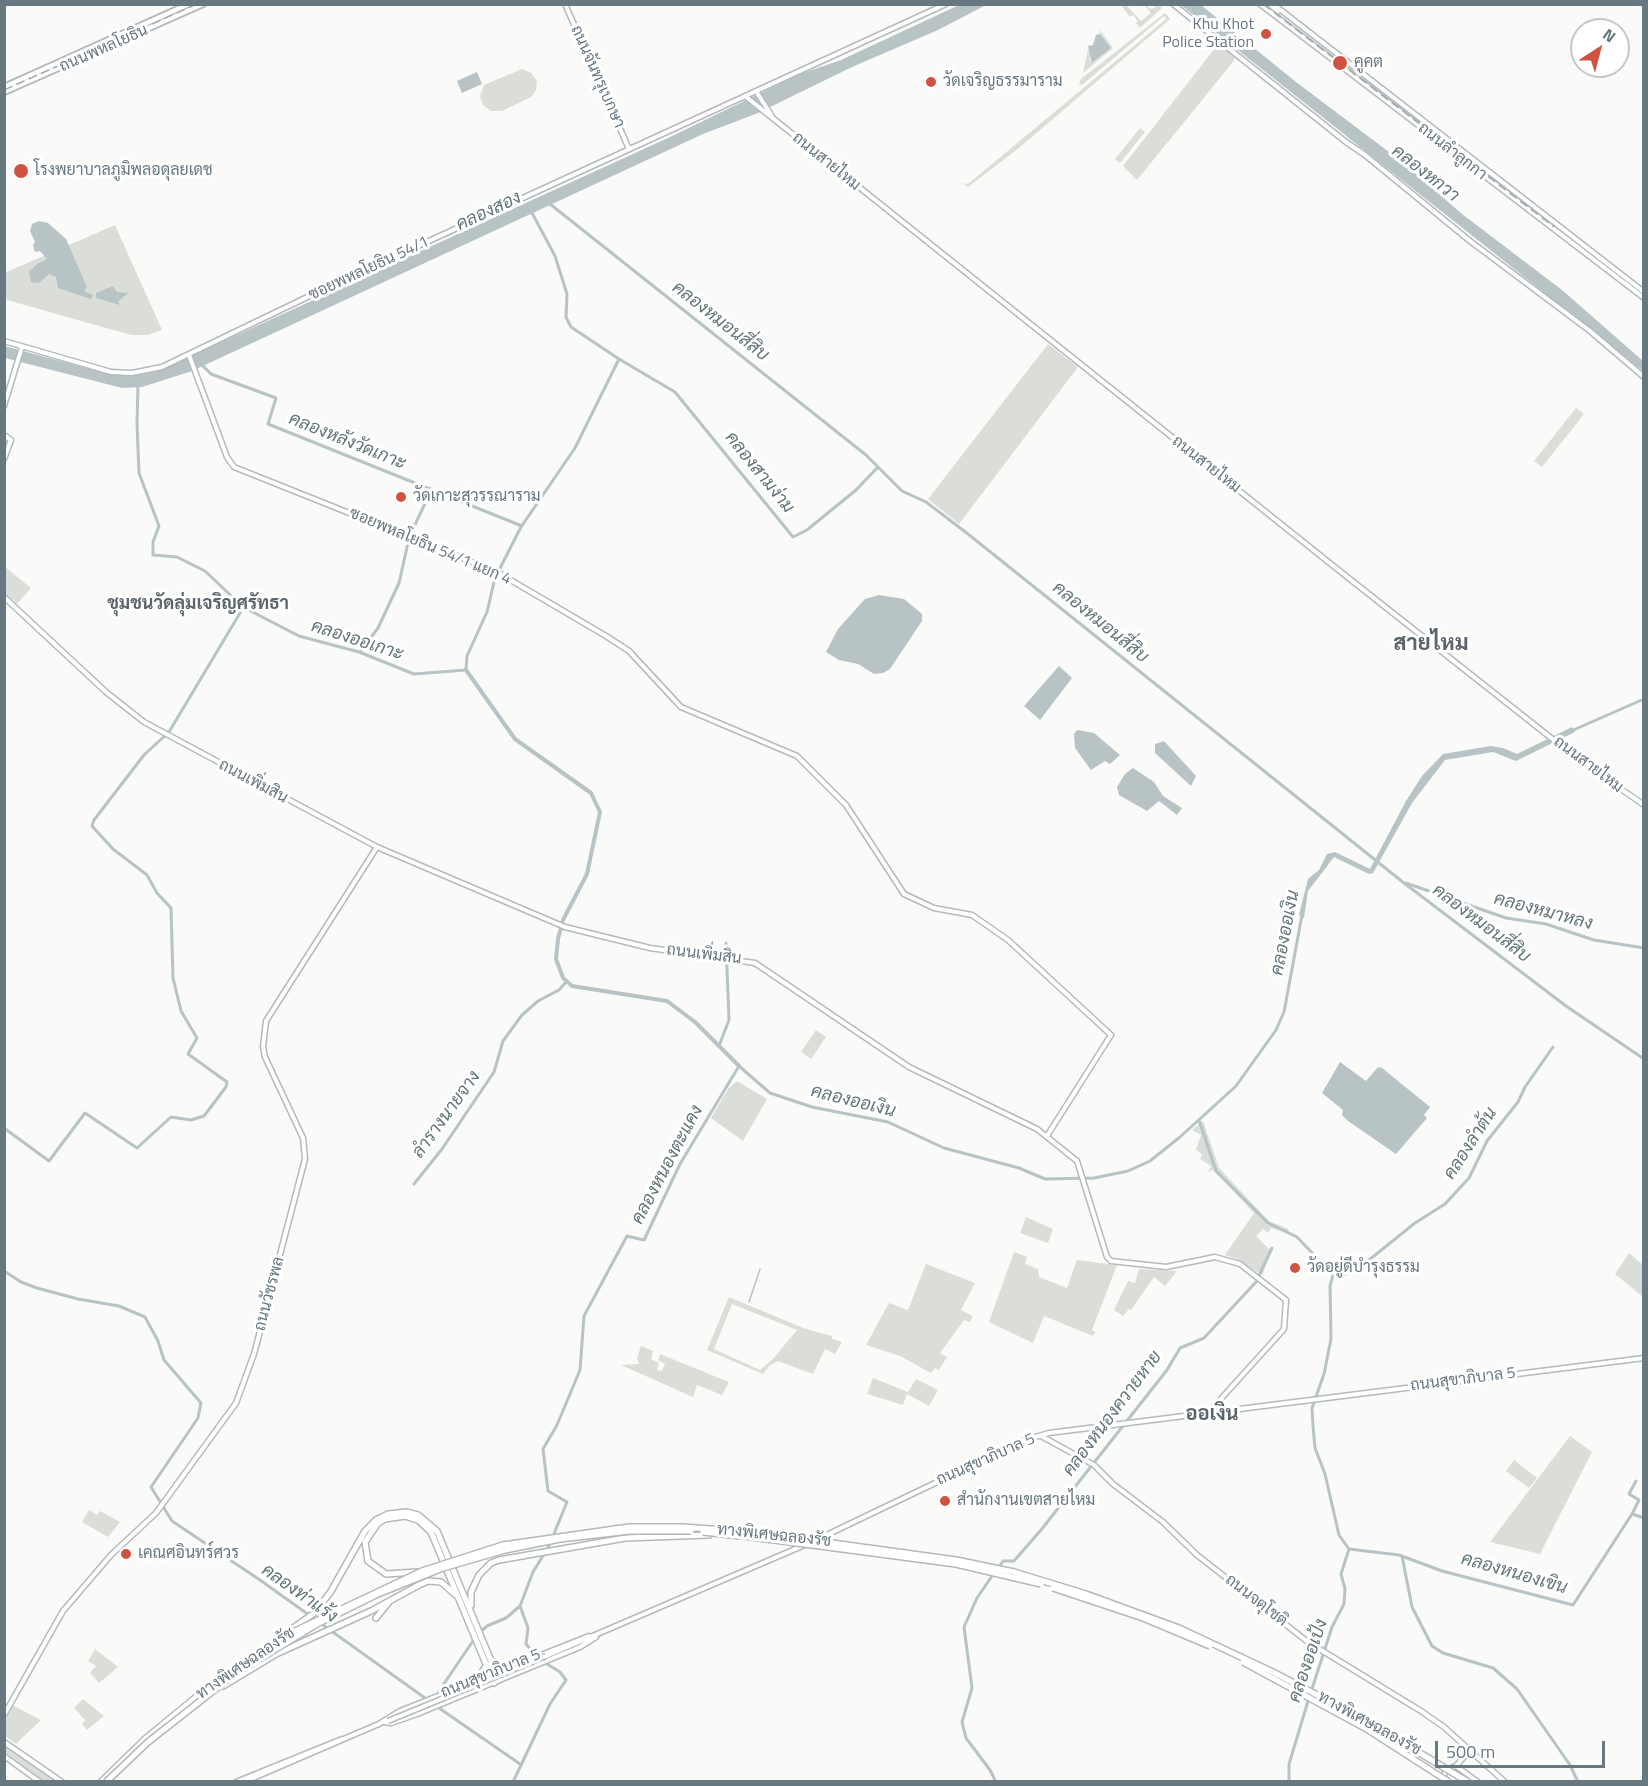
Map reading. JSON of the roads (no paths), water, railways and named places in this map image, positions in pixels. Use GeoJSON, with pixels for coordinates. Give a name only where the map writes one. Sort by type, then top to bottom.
{"type":"FeatureCollection","features":[{"type":"Feature","properties":{"kind":"highway"},"geometry":{"type":"LineString","coordinates":[[280,1638],[313,1614],[338,1578],[365,1531],[376,1520],[394,1512],[418,1515],[437,1531],[475,1621]]}},
{"type":"Feature","properties":{"kind":"highway"},"geometry":{"type":"LineString","coordinates":[[422,1571],[386,1574],[372,1566],[365,1556],[365,1542],[374,1528],[385,1519],[405,1516],[418,1520],[431,1532],[471,1628],[480,1641]]}},
{"type":"Feature","properties":{"kind":"highway","name":"ทางพิเศษฉลองรัช"},"geometry":{"type":"LineString","coordinates":[[101,1782],[145,1739],[206,1689],[280,1638],[422,1571],[503,1545],[629,1527],[683,1527],[759,1533],[981,1565],[1086,1594],[1179,1628],[1347,1711],[1468,1782]]}},
{"type":"Feature","properties":{"kind":"highway","name":"ทางพิเศษฉลองรัช"},"geometry":{"type":"LineString","coordinates":[[106,1782],[148,1742],[236,1672],[317,1624],[378,1594],[443,1568],[505,1550],[560,1539],[630,1531],[693,1531],[956,1564],[1015,1577],[1084,1598],[1179,1633],[1284,1682],[1404,1751],[1447,1782]]}},
{"type":"Feature","properties":{"kind":"highway"},"geometry":{"type":"LineString","coordinates":[[496,1682],[480,1641],[471,1592],[485,1568],[499,1560],[582,1545],[652,1536],[740,1536]]}},
{"type":"Feature","properties":{"kind":"highway"},"geometry":{"type":"LineString","coordinates":[[194,1705],[254,1667],[333,1627],[374,1610],[419,1585],[435,1581],[448,1586],[463,1606]]}},
{"type":"Feature","properties":{"kind":"highway"},"geometry":{"type":"LineString","coordinates":[[376,1618],[386,1610],[390,1601]]}},
{"type":"Feature","properties":{"kind":"highway"},"geometry":{"type":"LineString","coordinates":[[374,1610],[386,1610]]}},
{"type":"Feature","properties":{"kind":"highway"},"geometry":{"type":"LineString","coordinates":[[489,1664],[506,1668]]}},
{"type":"Feature","properties":{"kind":"highway"},"geometry":{"type":"LineString","coordinates":[[477,1680],[489,1664]]}},
{"type":"Feature","properties":{"kind":"main road","name":"ถนนพหลโยธิน"},"geometry":{"type":"LineString","coordinates":[[4,87],[189,4]]}},
{"type":"Feature","properties":{"kind":"main road","name":"ถนนพหลโยธิน"},"geometry":{"type":"LineString","coordinates":[[4,92],[203,4]]}},
{"type":"Feature","properties":{"kind":"street","name":"ถนนจันทรุเบกษา"},"geometry":{"type":"LineString","coordinates":[[565,4],[629,149]]}},
{"type":"Feature","properties":{"kind":"street","name":"ซอยพหลโยธิน 54/1"},"geometry":{"type":"LineString","coordinates":[[4,341],[22,348],[121,373],[162,367],[190,357],[629,149],[746,98],[946,4]]}},
{"type":"Feature","properties":{"kind":"street"},"geometry":{"type":"LineString","coordinates":[[1173,4],[1470,241],[1590,331],[1644,377]]}},
{"type":"Feature","properties":{"kind":"street","name":"ถนนลำลูกกา"},"geometry":{"type":"LineString","coordinates":[[1260,4],[1644,298]]}},
{"type":"Feature","properties":{"kind":"street"},"geometry":{"type":"LineString","coordinates":[[1269,4],[1329,50]]}},
{"type":"Feature","properties":{"kind":"street","name":"ถนนลำลูกกา"},"geometry":{"type":"LineString","coordinates":[[1273,4],[1329,50],[1644,292]]}},
{"type":"Feature","properties":{"kind":"street","name":"ถนนสายไหม"},"geometry":{"type":"LineString","coordinates":[[757,92],[766,112]]}},
{"type":"Feature","properties":{"kind":"street","name":"ถนนสายไหม"},"geometry":{"type":"LineString","coordinates":[[746,98],[1550,736],[1644,805]]}},
{"type":"Feature","properties":{"kind":"street"},"geometry":{"type":"LineString","coordinates":[[1470,166],[1474,161]]}},
{"type":"Feature","properties":{"kind":"street"},"geometry":{"type":"LineString","coordinates":[[4,406],[22,348]]}},
{"type":"Feature","properties":{"kind":"street","name":"ซอยพหลโยธิน 54/1 แยก 4"},"geometry":{"type":"LineString","coordinates":[[190,357],[227,458],[234,467],[497,572],[622,646],[681,707],[795,754],[846,805],[904,894],[934,908],[965,913],[977,918],[1008,940],[1109,1032],[1110,1040],[1047,1136]]}},
{"type":"Feature","properties":{"kind":"street"},"geometry":{"type":"LineString","coordinates":[[4,435],[11,442],[4,459]]}},
{"type":"Feature","properties":{"kind":"street","name":"ถนนเพิ่มสิน"},"geometry":{"type":"LineString","coordinates":[[4,597],[123,707],[165,734],[377,847],[562,926],[650,948],[747,961],[762,966],[909,1067],[1023,1121],[1047,1136],[1077,1161],[1111,1261],[1166,1267],[1210,1258],[1224,1258],[1259,1277],[1286,1299],[1284,1331],[1209,1412]]}},
{"type":"Feature","properties":{"kind":"street","name":"ถนนวัชรพล"},"geometry":{"type":"LineString","coordinates":[[4,1715],[63,1611],[100,1566],[165,1502],[220,1429],[240,1394],[254,1354],[304,1169],[303,1138],[265,1057],[263,1047],[266,1021],[377,847]]}},
{"type":"Feature","properties":{"kind":"street","name":"ถนนสุขาภิบาล 5"},"geometry":{"type":"LineString","coordinates":[[384,1722],[396,1721],[510,1676],[607,1631],[788,1553],[869,1513],[1041,1436],[1209,1412],[1644,1358]]}},
{"type":"Feature","properties":{"kind":"street","name":"ถนนจตุโชติ"},"geometry":{"type":"LineString","coordinates":[[1041,1436],[1093,1464],[1113,1484],[1163,1522],[1197,1555],[1319,1650],[1422,1711],[1505,1782]]}},
{"type":"Feature","properties":{"kind":"street","name":"ถนนสุขาภิบาล 5"},"geometry":{"type":"LineString","coordinates":[[384,1722],[400,1711],[493,1673],[607,1631]]}},
{"type":"Feature","properties":{"kind":"street","name":"ถนนสุขาภิบาล 5"},"geometry":{"type":"LineString","coordinates":[[236,1782],[545,1660]]}},
{"type":"Feature","properties":{"kind":"street"},"geometry":{"type":"LineString","coordinates":[[506,1668],[505,1674],[510,1676]]}},
{"type":"Feature","properties":{"kind":"street"},"geometry":{"type":"LineString","coordinates":[[477,1680],[482,1683],[482,1688]]}},
{"type":"Feature","properties":{"kind":"street","name":"ถนนวัชรพล"},"geometry":{"type":"LineString","coordinates":[[4,1708],[10,1702]]}},
{"type":"Feature","properties":{"kind":"street"},"geometry":{"type":"LineString","coordinates":[[5,1742],[62,1782]]}},
{"type":"Feature","properties":{"kind":"street"},"geometry":{"type":"LineString","coordinates":[[1447,1782],[1446,1770],[1456,1766],[1470,1750]]}},
{"type":"Feature","properties":{"kind":"street"},"geometry":{"type":"LineString","coordinates":[[4,1756],[40,1782]]}},
{"type":"Feature","properties":{"kind":"street"},"geometry":{"type":"LineString","coordinates":[[1456,1766],[1478,1782]]}},
{"type":"Feature","properties":{"kind":"street","name":"ถนนสุขาภิบาล 5"},"geometry":{"type":"LineString","coordinates":[[230,1782],[252,1776]]}},
{"type":"Feature","properties":{"kind":"street","name":"ถนนสุขาภิบาล 5"},"geometry":{"type":"LineString","coordinates":[[245,1782],[252,1776]]}},
{"type":"Feature","properties":{"kind":"waterway","name":"คลองหมอนสี่สิบ"},"geometry":{"type":"LineString","coordinates":[[550,204],[866,455],[902,491],[926,502],[968,534],[1404,883],[1566,1006],[1644,1059]]}},
{"type":"Feature","properties":{"kind":"waterway","name":"คลองสามง่าม"},"geometry":{"type":"LineString","coordinates":[[138,384],[139,473],[159,526],[153,542],[153,555],[177,557],[205,571],[243,607],[299,636],[359,652],[414,674],[466,670],[467,656],[487,612],[495,578],[521,527],[575,448],[619,359],[571,327],[566,317],[567,294],[555,256],[531,211]]}},
{"type":"Feature","properties":{"kind":"waterway","name":"คลองสามง่าม"},"geometry":{"type":"LineString","coordinates":[[619,359],[675,392],[793,537],[807,530],[856,490],[878,467]]}},
{"type":"Feature","properties":{"kind":"waterway","name":"คลองหลังวัดเกาะ"},"geometry":{"type":"LineString","coordinates":[[202,365],[211,374],[276,398],[268,424],[522,526]]}},
{"type":"Feature","properties":{"kind":"waterway"},"geometry":{"type":"LineString","coordinates":[[411,533],[432,489]]}},
{"type":"Feature","properties":{"kind":"waterway","name":"คลองออเกาะ"},"geometry":{"type":"LineString","coordinates":[[360,652],[378,628],[399,583],[408,543]]}},
{"type":"Feature","properties":{"kind":"waterway"},"geometry":{"type":"LineString","coordinates":[[4,1128],[49,1161],[85,1113],[137,1148],[171,1117],[191,1120],[204,1116],[226,1087],[227,1082],[188,1054],[197,1038],[181,1011],[173,978],[171,908],[157,893],[147,875],[113,849],[92,826],[94,820],[144,755],[169,732],[243,608]]}},
{"type":"Feature","properties":{"kind":"waterway","name":"คลองออเงิน"},"geometry":{"type":"LineString","coordinates":[[466,670],[515,739],[591,793],[600,812],[587,874],[563,920],[558,939],[556,959],[563,978],[572,986],[667,1001],[695,1022],[739,1066]]}},
{"type":"Feature","properties":{"kind":"waterway"},"geometry":{"type":"LineString","coordinates":[[1571,731],[1644,699]]}},
{"type":"Feature","properties":{"kind":"waterway","name":"คลองหมาหลง"},"geometry":{"type":"LineString","coordinates":[[1406,883],[1506,918],[1546,924],[1594,940],[1644,948]]}},
{"type":"Feature","properties":{"kind":"waterway","name":"คลองออเงิน"},"geometry":{"type":"LineString","coordinates":[[479,1633],[487,1626],[506,1618],[520,1606],[533,1572],[549,1546],[567,1502],[548,1491],[543,1449],[557,1425],[580,1370],[584,1316],[627,1236],[644,1240],[680,1164],[739,1066],[770,1093],[812,1107],[888,1122],[944,1148],[1019,1168],[1045,1179],[1094,1178],[1128,1171],[1150,1161],[1236,1086],[1276,1030],[1284,1012],[1302,915]]}},
{"type":"Feature","properties":{"kind":"waterway"},"geometry":{"type":"LineString","coordinates":[[719,1046],[729,1020],[726,943]]}},
{"type":"Feature","properties":{"kind":"waterway","name":"ลำรางนายจาง"},"geometry":{"type":"LineString","coordinates":[[414,1184],[442,1149],[494,1072],[503,1041],[522,1015],[538,1001],[559,990],[567,981]]}},
{"type":"Feature","properties":{"kind":"waterway","name":"คลองลำต้น"},"geometry":{"type":"LineString","coordinates":[[1333,1275],[1344,1275],[1364,1264],[1415,1223],[1445,1204],[1469,1178],[1487,1141],[1518,1102],[1525,1087],[1553,1047]]}},
{"type":"Feature","properties":{"kind":"waterway","name":"คลองหนองเขิน"},"geometry":{"type":"LineString","coordinates":[[1199,1120],[1216,1171],[1268,1223],[1297,1237],[1333,1275],[1330,1286],[1331,1339],[1324,1374],[1312,1408],[1313,1426],[1315,1448],[1325,1474],[1339,1535],[1349,1549],[1399,1555],[1442,1571],[1573,1605],[1632,1514],[1644,1518]]}},
{"type":"Feature","properties":{"kind":"waterway","name":"คลองหนองควายหาย"},"geometry":{"type":"LineString","coordinates":[[998,1568],[1003,1561],[1014,1561],[1041,1530],[1167,1370],[1180,1348],[1204,1338],[1256,1282],[1272,1248]]}},
{"type":"Feature","properties":{"kind":"waterway"},"geometry":{"type":"LineString","coordinates":[[749,1302],[760,1269]]}},
{"type":"Feature","properties":{"kind":"waterway","name":"คลองท่าแร้ง"},"geometry":{"type":"LineString","coordinates":[[4,1271],[21,1282],[37,1288],[78,1299],[119,1306],[145,1317],[158,1341],[164,1360],[201,1403],[198,1418],[151,1487],[172,1521],[260,1580],[425,1698]]}},
{"type":"Feature","properties":{"kind":"waterway"},"geometry":{"type":"LineString","coordinates":[[1632,1514],[1639,1500],[1629,1494],[1636,1481]]}},
{"type":"Feature","properties":{"kind":"waterway","name":"คลองออเป้ง"},"geometry":{"type":"LineString","coordinates":[[1311,1692],[1332,1627],[1344,1604],[1345,1589],[1341,1574],[1349,1549]]}},
{"type":"Feature","properties":{"kind":"waterway"},"geometry":{"type":"LineString","coordinates":[[1402,1556],[1412,1607],[1432,1646],[1443,1653],[1493,1668],[1517,1689],[1570,1765],[1578,1782]]}},
{"type":"Feature","properties":{"kind":"waterway","name":"คลองหนองควายหาย"},"geometry":{"type":"LineString","coordinates":[[994,1573],[977,1598],[964,1627],[972,1688],[962,1722],[966,1738],[990,1770],[996,1782]]}},
{"type":"Feature","properties":{"kind":"waterway"},"geometry":{"type":"LineString","coordinates":[[520,1606],[528,1628],[526,1644],[537,1657]]}},
{"type":"Feature","properties":{"kind":"waterway","name":"คลองหนองตะแคง"},"geometry":{"type":"LineString","coordinates":[[439,1691],[475,1638]]}},
{"type":"Feature","properties":{"kind":"waterway"},"geometry":{"type":"LineString","coordinates":[[513,1782],[550,1704],[566,1680],[560,1672],[542,1661]]}},
{"type":"Feature","properties":{"kind":"waterway","name":"คลองออเป้ง"},"geometry":{"type":"LineString","coordinates":[[1289,1782],[1289,1764],[1309,1698]]}},
{"type":"Feature","properties":{"kind":"waterway"},"geometry":{"type":"LineString","coordinates":[[439,1708],[520,1764]]}},
{"type":"Feature","properties":{"kind":"railway"},"geometry":{"type":"LineString","coordinates":[[4,90],[197,4]]}},
{"type":"Feature","properties":{"kind":"railway"},"geometry":{"type":"LineString","coordinates":[[1263,4],[1554,227]]}},
{"type":"Feature","properties":{"kind":"place","name":"Khu Khot Police Station"},"geometry":{"type":"Point","coordinates":[1266,34]}},
{"type":"Feature","properties":{"kind":"place","name":"คูคต"},"geometry":{"type":"Point","coordinates":[1340,63]}},
{"type":"Feature","properties":{"kind":"place","name":"วัดเจริญธรรมาราม"},"geometry":{"type":"Point","coordinates":[931,82]}},
{"type":"Feature","properties":{"kind":"place","name":"โรงพยาบาลภูมิพลอดุลยเดช"},"geometry":{"type":"Point","coordinates":[21,171]}},
{"type":"Feature","properties":{"kind":"place","name":"วัดเกาะสุวรรณาราม"},"geometry":{"type":"Point","coordinates":[401,497]}},
{"type":"Feature","properties":{"kind":"place","name":"วัดอยู่ดีบำรุงธรรม"},"geometry":{"type":"Point","coordinates":[1295,1268]}},
{"type":"Feature","properties":{"kind":"place","name":"สำนักงานเขตสายไหม"},"geometry":{"type":"Point","coordinates":[945,1501]}},
{"type":"Feature","properties":{"kind":"place","name":"เคณศอินทร์ศวร"},"geometry":{"type":"Point","coordinates":[126,1554]}},
{"type":"Feature","properties":{"kind":"district","name":"ชุมชนวัดลุ่มเจริญศรัทธา"},"geometry":{"type":"Point","coordinates":[198,605]}},
{"type":"Feature","properties":{"kind":"district","name":"สายไหม"},"geometry":{"type":"Point","coordinates":[1431,645]}},
{"type":"Feature","properties":{"kind":"district","name":"ออเงิน"},"geometry":{"type":"Point","coordinates":[1212,1415]}},
{"type":"Feature","properties":{"kind":"water label","name":"คลองหกวา"},"geometry":{"type":"Point","coordinates":[1425,174]}},
{"type":"Feature","properties":{"kind":"water label","name":"คลองสอง"},"geometry":{"type":"Point","coordinates":[489,212]}}]}
